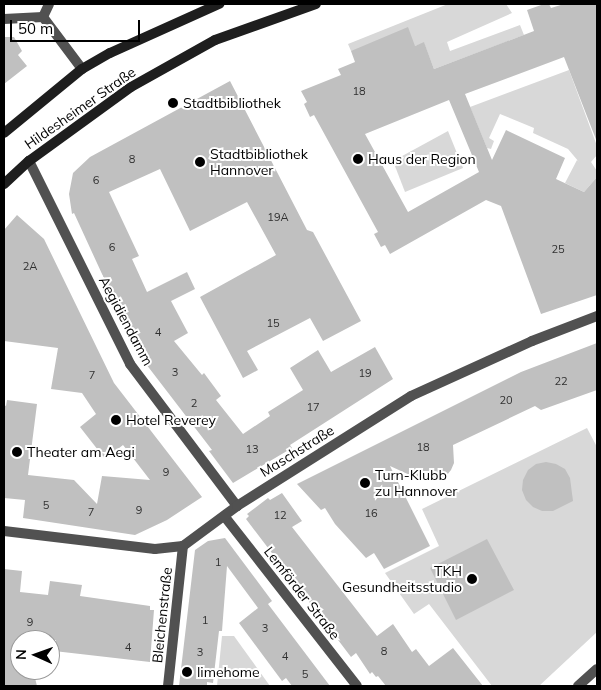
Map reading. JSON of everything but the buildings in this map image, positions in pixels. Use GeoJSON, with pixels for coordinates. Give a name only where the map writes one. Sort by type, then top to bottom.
{"type":"FeatureCollection","features":[{"type":"Feature","properties":{"kind":"main road","name":"Hildesheimer Straße"},"geometry":{"type":"LineString","coordinates":[[4,133],[82,69],[110,53],[219,4]]}},
{"type":"Feature","properties":{"kind":"main road","name":"Hildesheimer Straße"},"geometry":{"type":"LineString","coordinates":[[4,184],[29,161],[130,87],[215,40],[316,4]]}},
{"type":"Feature","properties":{"kind":"street"},"geometry":{"type":"LineString","coordinates":[[44,17],[49,4]]}},
{"type":"Feature","properties":{"kind":"street"},"geometry":{"type":"LineString","coordinates":[[4,20],[44,17]]}},
{"type":"Feature","properties":{"kind":"street"},"geometry":{"type":"LineString","coordinates":[[44,17],[82,69]]}},
{"type":"Feature","properties":{"kind":"street","name":"Aegidiendamm"},"geometry":{"type":"LineString","coordinates":[[29,161],[130,364],[237,506]]}},
{"type":"Feature","properties":{"kind":"street","name":"Maschstraße"},"geometry":{"type":"LineString","coordinates":[[4,531],[155,549],[183,546],[225,517],[237,506],[411,396],[532,340],[597,316]]}},
{"type":"Feature","properties":{"kind":"street","name":"Lemförder Straße"},"geometry":{"type":"LineString","coordinates":[[225,517],[356,686]]}},
{"type":"Feature","properties":{"kind":"street","name":"Bleichenstraße"},"geometry":{"type":"LineString","coordinates":[[168,686],[183,546]]}},
{"type":"Feature","properties":{"kind":"street"},"geometry":{"type":"LineString","coordinates":[[578,686],[597,669]]}},
{"type":"Feature","properties":{"kind":"shaded area"},"geometry":{"type":"Polygon","coordinates":[[[448,4],[506,4],[512,13],[447,42],[450,51],[520,25],[524,35],[434,69],[424,43],[415,46],[351,51],[348,44],[448,4]]]}},
{"type":"Feature","properties":{"kind":"shaded area"},"geometry":{"type":"Polygon","coordinates":[[[569,70],[597,146],[597,155],[591,162],[597,171],[597,177],[584,192],[565,183],[577,160],[579,162],[568,149],[533,133],[534,128],[500,114],[489,138],[494,141],[491,149],[487,148],[470,107],[569,70]]]}},
{"type":"Feature","properties":{"kind":"shaded area"},"geometry":{"type":"Polygon","coordinates":[[[448,131],[463,168],[405,192],[393,161],[448,131]]]}},
{"type":"Feature","properties":{"kind":"shaded area"},"geometry":{"type":"Polygon","coordinates":[[[587,428],[597,447],[597,632],[539,686],[492,686],[429,604],[414,614],[385,573],[439,546],[422,509],[587,428]]]}},
{"type":"Feature","properties":{"kind":"shaded area"},"geometry":{"type":"Polygon","coordinates":[[[222,636],[234,636],[270,686],[217,686],[222,636]]]}},
{"type":"Feature","properties":{"kind":"place","name":"Stadtbibliothek"},"geometry":{"type":"Point","coordinates":[173,103]}},
{"type":"Feature","properties":{"kind":"place","name":"Haus der Region"},"geometry":{"type":"Point","coordinates":[358,159]}},
{"type":"Feature","properties":{"kind":"place","name":"Stadtbibliothek Hannover"},"geometry":{"type":"Point","coordinates":[200,162]}},
{"type":"Feature","properties":{"kind":"place","name":"Hotel Reverey"},"geometry":{"type":"Point","coordinates":[116,420]}},
{"type":"Feature","properties":{"kind":"place","name":"Theater am Aegi"},"geometry":{"type":"Point","coordinates":[17,452]}},
{"type":"Feature","properties":{"kind":"place","name":"Turn-Klubb zu Hannover"},"geometry":{"type":"Point","coordinates":[365,483]}},
{"type":"Feature","properties":{"kind":"place","name":"TKH Gesundheitsstudio"},"geometry":{"type":"Point","coordinates":[472,579]}},
{"type":"Feature","properties":{"kind":"place","name":"limehome"},"geometry":{"type":"Point","coordinates":[187,672]}}]}
